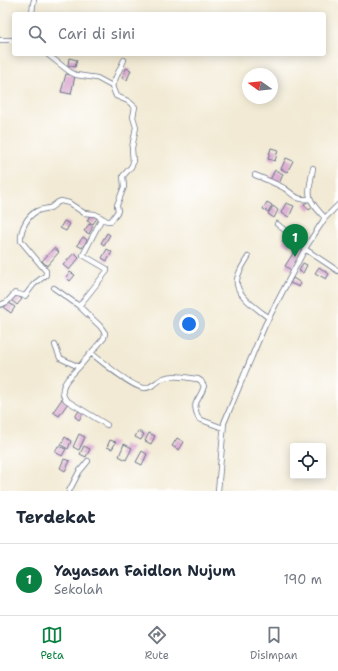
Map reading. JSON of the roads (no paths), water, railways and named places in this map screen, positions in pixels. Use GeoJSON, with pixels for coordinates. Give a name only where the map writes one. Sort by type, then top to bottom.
{"type":"FeatureCollection","features":[{"type":"Feature","properties":{"kind":"street"},"geometry":{"type":"LineString","coordinates":[[32,12],[32,4],[34,0]]}},
{"type":"Feature","properties":{"kind":"street"},"geometry":{"type":"LineString","coordinates":[[0,40],[12,40]]}},
{"type":"Feature","properties":{"kind":"street"},"geometry":{"type":"LineString","coordinates":[[0,305],[7,302],[15,293],[25,296],[34,284],[46,275],[46,271],[21,241],[21,233],[31,214],[38,210],[51,207],[60,201],[69,203],[84,213],[95,214],[107,221],[111,220],[117,213],[117,205],[124,188],[123,176],[131,167],[134,160],[132,148],[136,127],[133,117],[135,108],[128,101],[116,96],[112,86],[97,78],[76,75],[50,56]]}},
{"type":"Feature","properties":{"kind":"street"},"geometry":{"type":"LineString","coordinates":[[112,86],[124,60]]}},
{"type":"Feature","properties":{"kind":"street"},"geometry":{"type":"LineString","coordinates":[[313,168],[309,199],[325,218]]}},
{"type":"Feature","properties":{"kind":"street"},"geometry":{"type":"LineString","coordinates":[[255,175],[284,188],[294,197],[309,199]]}},
{"type":"Feature","properties":{"kind":"street"},"geometry":{"type":"LineString","coordinates":[[218,491],[224,423],[269,318],[306,248],[325,218],[338,205]]}},
{"type":"Feature","properties":{"kind":"street"},"geometry":{"type":"LineString","coordinates":[[79,306],[107,271],[107,268],[83,255],[102,218]]}},
{"type":"Feature","properties":{"kind":"street"},"geometry":{"type":"LineString","coordinates":[[277,224],[306,248],[338,271]]}},
{"type":"Feature","properties":{"kind":"street"},"geometry":{"type":"LineString","coordinates":[[248,257],[239,273],[236,282],[237,287],[241,294],[269,318]]}},
{"type":"Feature","properties":{"kind":"street"},"geometry":{"type":"LineString","coordinates":[[54,288],[79,306],[100,326],[105,333],[104,338],[62,388],[63,396],[66,400],[107,425]]}},
{"type":"Feature","properties":{"kind":"street"},"geometry":{"type":"LineString","coordinates":[[55,345],[60,358],[79,367]]}},
{"type":"Feature","properties":{"kind":"street"},"geometry":{"type":"LineString","coordinates":[[91,353],[139,387],[145,388],[167,377],[198,379],[204,386],[196,400],[195,406],[199,419],[224,428]]}},
{"type":"Feature","properties":{"kind":"street"},"geometry":{"type":"LineString","coordinates":[[69,491],[79,472],[88,461]]}},
{"type":"Feature","properties":{"kind":"place","name":"Yayasan Faidlon Nujum"},"geometry":{"type":"Point","coordinates":[295,257]}}]}
